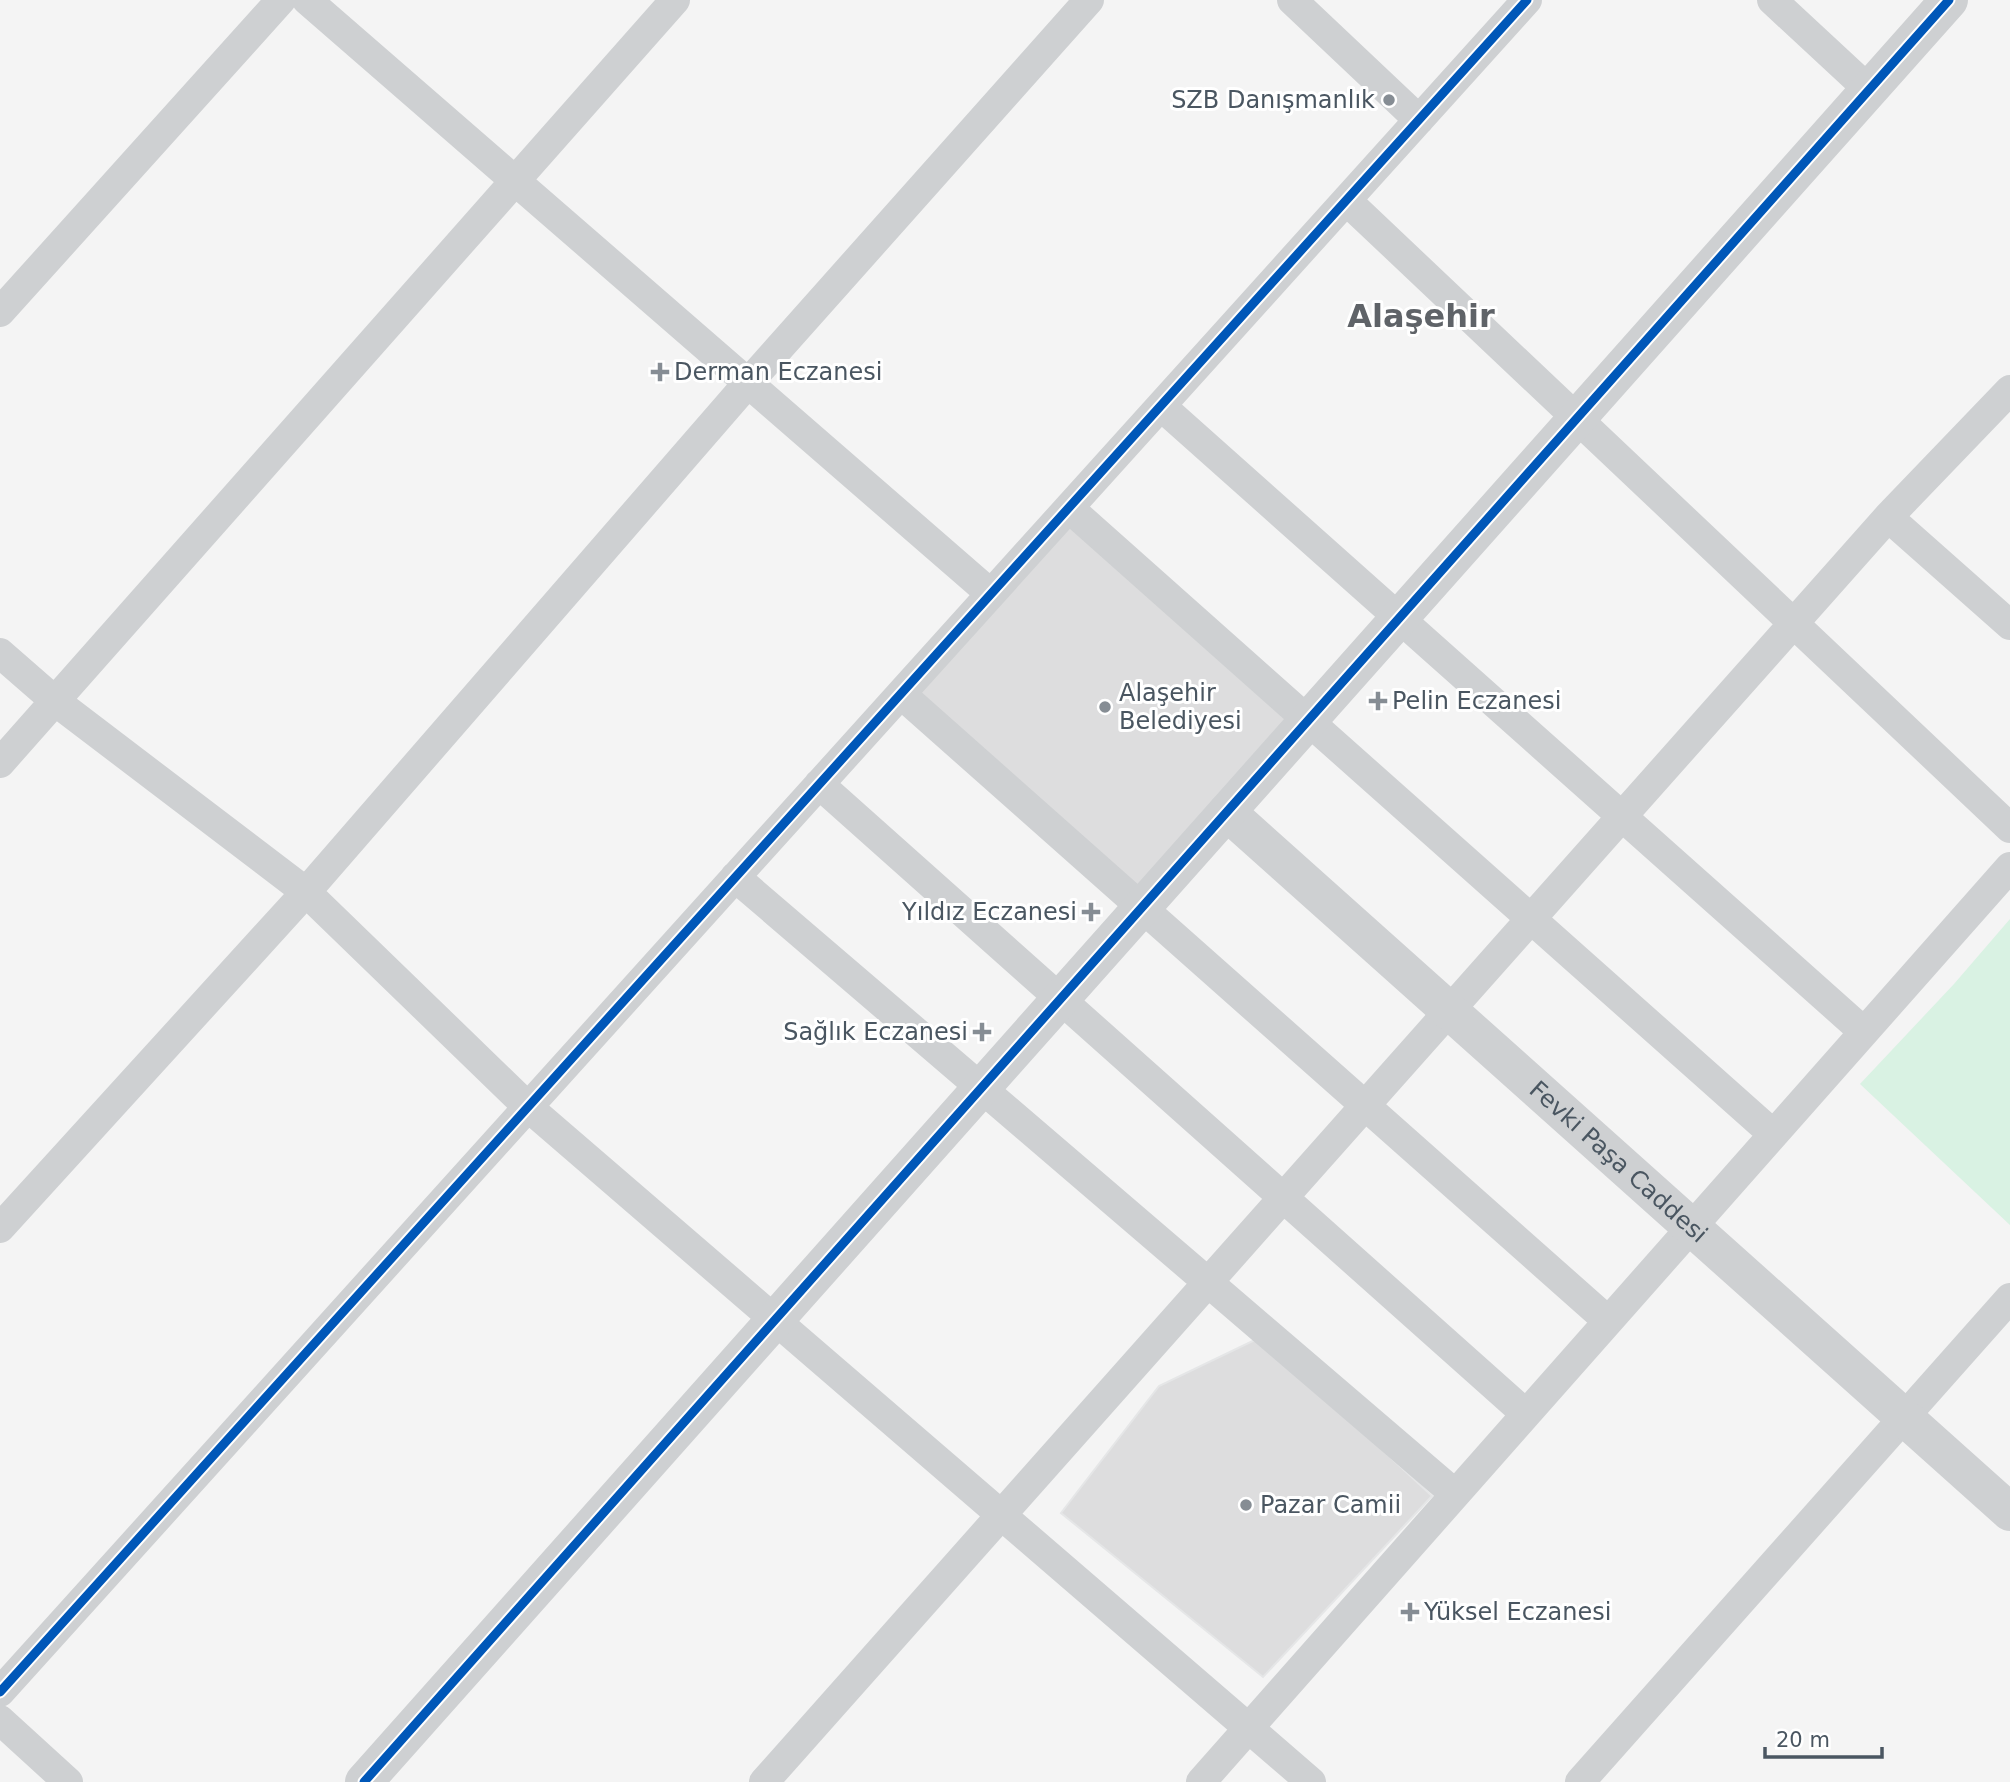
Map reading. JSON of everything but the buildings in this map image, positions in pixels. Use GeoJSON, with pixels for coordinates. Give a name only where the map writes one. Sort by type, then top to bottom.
{"type":"FeatureCollection","features":[{"type":"Feature","properties":{"kind":"street"},"geometry":{"type":"LineString","coordinates":[[0,312],[281,0]]}},
{"type":"Feature","properties":{"kind":"street"},"geometry":{"type":"LineString","coordinates":[[307,0],[991,594]]}},
{"type":"Feature","properties":{"kind":"street"},"geometry":{"type":"LineString","coordinates":[[0,763],[675,0]]}},
{"type":"Feature","properties":{"kind":"street"},"geometry":{"type":"LineString","coordinates":[[0,1228],[306,891],[748,383],[1089,0]]}},
{"type":"Feature","properties":{"kind":"street"},"geometry":{"type":"LineString","coordinates":[[1292,0],[1419,120]]}},
{"type":"Feature","properties":{"kind":"street"},"geometry":{"type":"LineString","coordinates":[[0,1692],[1527,0]]}},
{"type":"Feature","properties":{"kind":"street"},"geometry":{"type":"LineString","coordinates":[[1772,0],[1869,90]]}},
{"type":"Feature","properties":{"kind":"street"},"geometry":{"type":"LineString","coordinates":[[364,1782],[1949,0]]}},
{"type":"Feature","properties":{"kind":"street"},"geometry":{"type":"LineString","coordinates":[[1346,201],[2010,828]]}},
{"type":"Feature","properties":{"kind":"street"},"geometry":{"type":"LineString","coordinates":[[764,1782],[1793,623],[1888,517],[2010,390]]}},
{"type":"Feature","properties":{"kind":"street"},"geometry":{"type":"LineString","coordinates":[[1161,406],[1864,1032]]}},
{"type":"Feature","properties":{"kind":"street"},"geometry":{"type":"LineString","coordinates":[[1069,508],[1773,1134]]}},
{"type":"Feature","properties":{"kind":"street"},"geometry":{"type":"LineString","coordinates":[[1888,517],[2010,625]]}},
{"type":"Feature","properties":{"kind":"street"},"geometry":{"type":"LineString","coordinates":[[0,653],[55,701],[306,891],[528,1107],[1311,1782]]}},
{"type":"Feature","properties":{"kind":"street"},"geometry":{"type":"LineString","coordinates":[[901,694],[1608,1321]]}},
{"type":"Feature","properties":{"kind":"street"},"geometry":{"type":"LineString","coordinates":[[819,784],[1526,1414]]}},
{"type":"Feature","properties":{"kind":"street","name":"Fevki Paşa Caddesi"},"geometry":{"type":"LineString","coordinates":[[1227,812],[2010,1512]]}},
{"type":"Feature","properties":{"kind":"street"},"geometry":{"type":"LineString","coordinates":[[1201,1782],[2010,867]]}},
{"type":"Feature","properties":{"kind":"street"},"geometry":{"type":"LineString","coordinates":[[735,877],[1455,1494]]}},
{"type":"Feature","properties":{"kind":"street"},"geometry":{"type":"LineString","coordinates":[[1580,1782],[2010,1298]]}},
{"type":"Feature","properties":{"kind":"street"},"geometry":{"type":"LineString","coordinates":[[0,1720],[68,1782]]}},
{"type":"Feature","properties":{"kind":"green space"},"geometry":{"type":"Polygon","coordinates":[[[2010,919],[2010,1225],[1860,1084],[1954,984],[2010,919]]]}},
{"type":"Feature","properties":{"kind":"cycle path"},"geometry":{"type":"LineString","coordinates":[[0,1692],[1527,0]]}},
{"type":"Feature","properties":{"kind":"cycle path"},"geometry":{"type":"LineString","coordinates":[[364,1782],[1949,0]]}},
{"type":"Feature","properties":{"kind":"place","name":"SZB Danışmanlık"},"geometry":{"type":"Point","coordinates":[1389,100]}},
{"type":"Feature","properties":{"kind":"place","name":"Derman Eczanesi"},"geometry":{"type":"Point","coordinates":[660,372]}},
{"type":"Feature","properties":{"kind":"place","name":"Pelin Eczanesi"},"geometry":{"type":"Point","coordinates":[1378,701]}},
{"type":"Feature","properties":{"kind":"place","name":"Alaşehir Belediyesi"},"geometry":{"type":"Point","coordinates":[1105,707]}},
{"type":"Feature","properties":{"kind":"place","name":"Yıldız Eczanesi"},"geometry":{"type":"Point","coordinates":[1091,912]}},
{"type":"Feature","properties":{"kind":"place","name":"Sağlık Eczanesi"},"geometry":{"type":"Point","coordinates":[982,1032]}},
{"type":"Feature","properties":{"kind":"place","name":"Pazar Camii"},"geometry":{"type":"Point","coordinates":[1246,1505]}},
{"type":"Feature","properties":{"kind":"place","name":"Yüksel Eczanesi"},"geometry":{"type":"Point","coordinates":[1410,1612]}},
{"type":"Feature","properties":{"kind":"district","name":"Alaşehir"},"geometry":{"type":"Point","coordinates":[1421,316]}}]}
